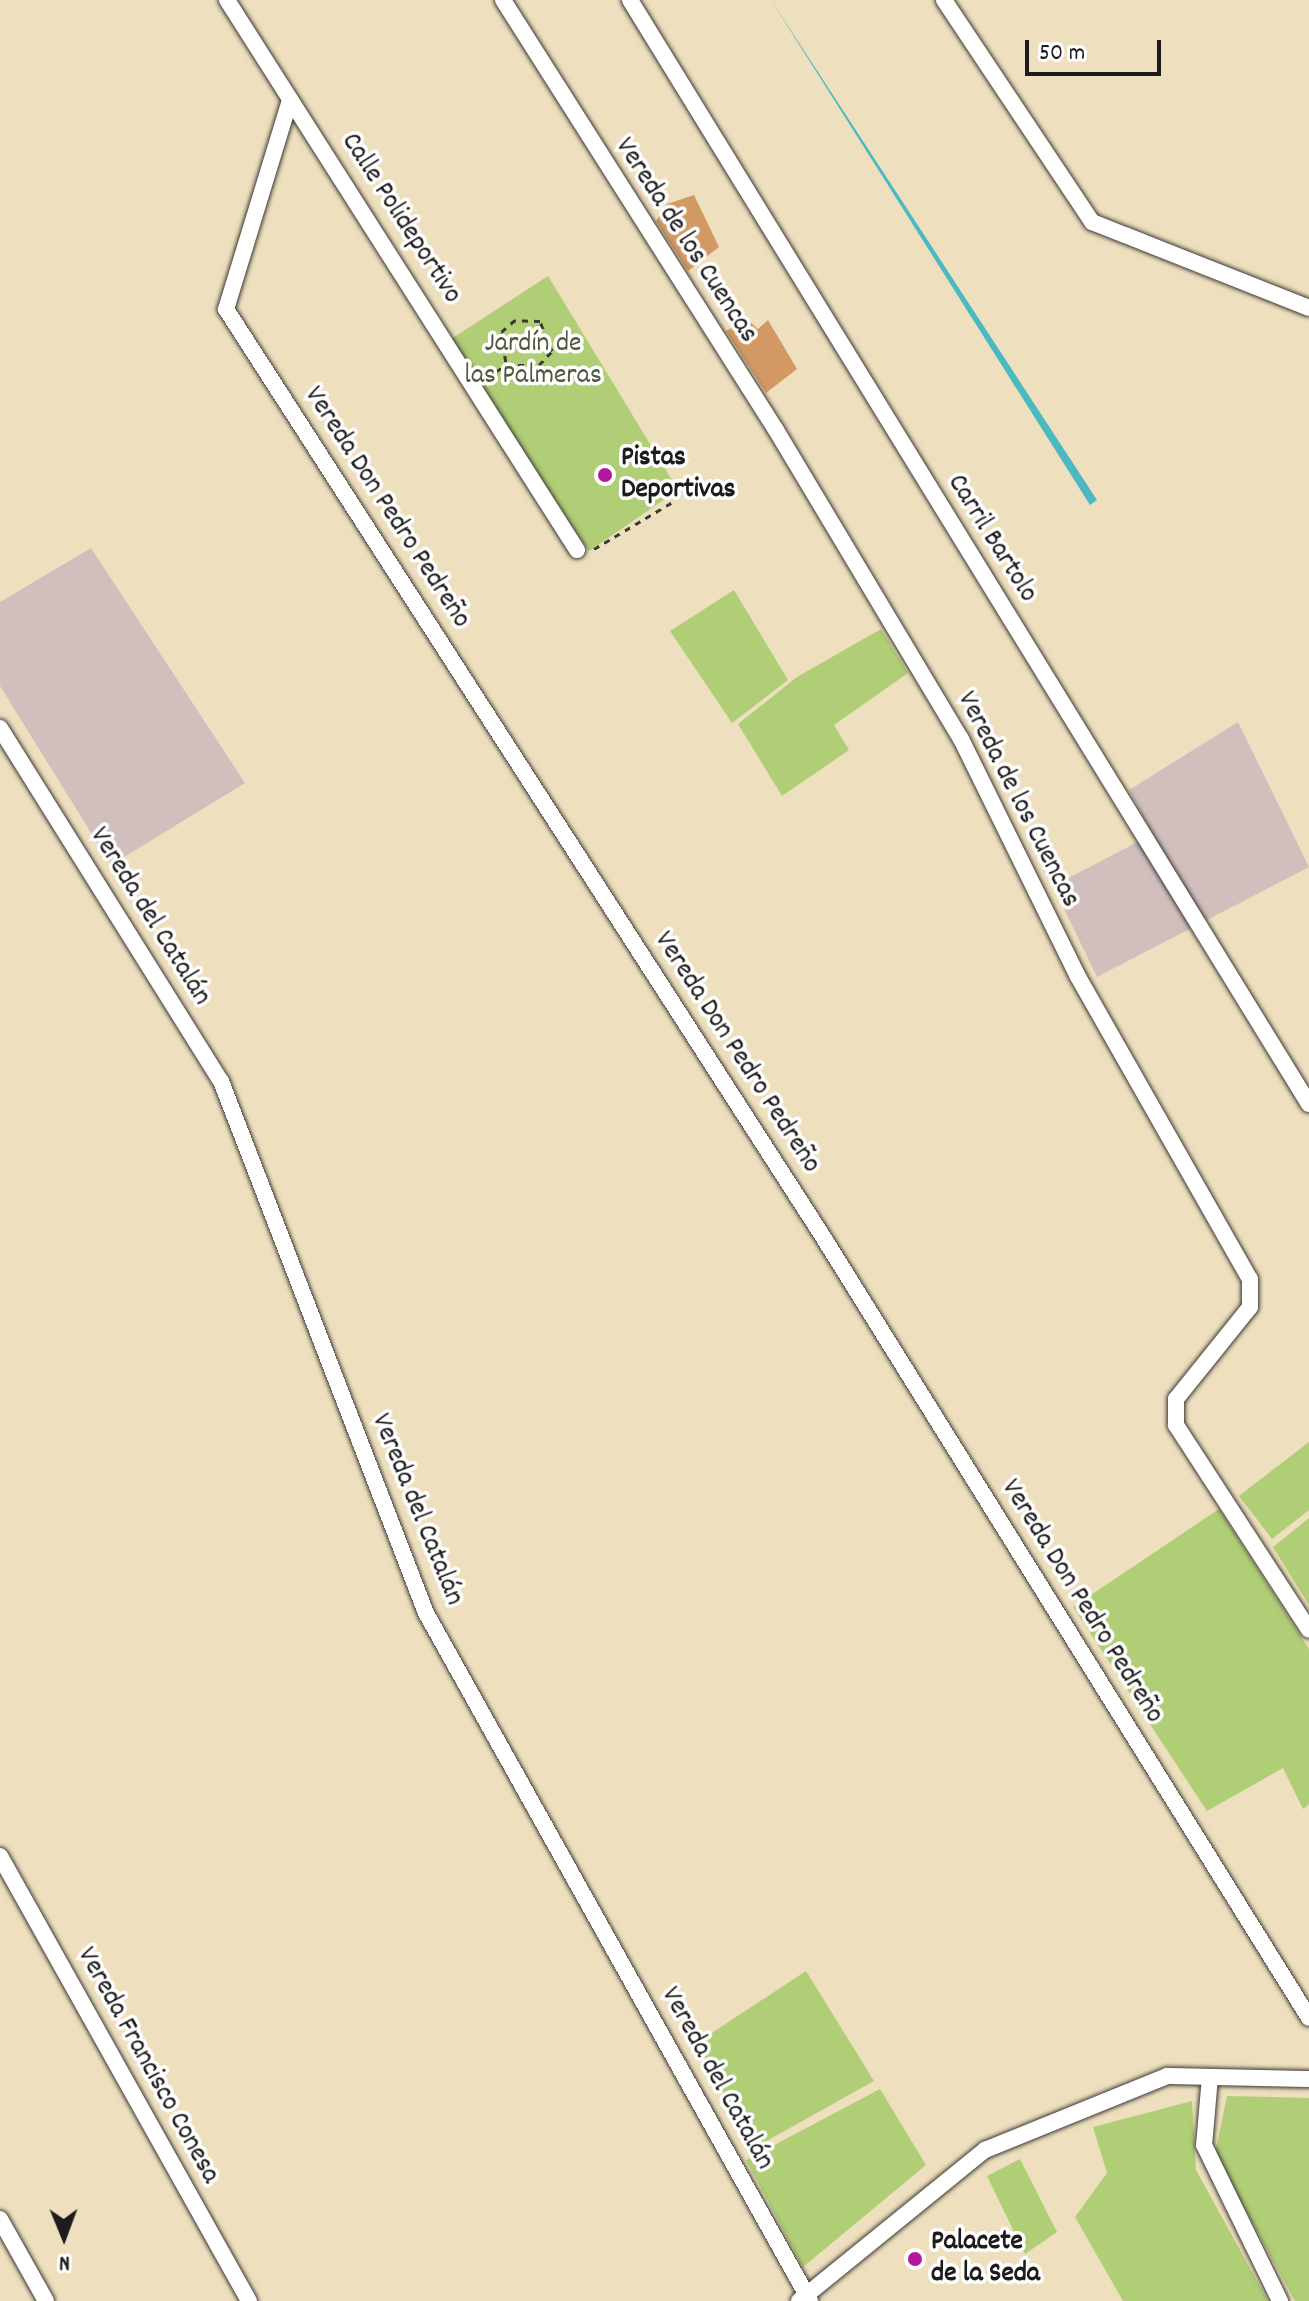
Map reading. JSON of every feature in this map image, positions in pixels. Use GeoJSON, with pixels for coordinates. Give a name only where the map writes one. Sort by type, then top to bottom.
{"type":"FeatureCollection","features":[{"type":"Feature","properties":{"kind":"street","name":"Calle Polideportivo"},"geometry":{"type":"LineString","coordinates":[[227,0],[579,553]]}},
{"type":"Feature","properties":{"kind":"street","name":"Carril Bartolo"},"geometry":{"type":"LineString","coordinates":[[630,0],[1309,1104]]}},
{"type":"Feature","properties":{"kind":"street"},"geometry":{"type":"LineString","coordinates":[[944,0],[1092,222],[1309,308]]}},
{"type":"Feature","properties":{"kind":"street","name":"Vereda de los Cuencas"},"geometry":{"type":"LineString","coordinates":[[508,2],[776,430],[961,739],[1077,975],[1250,1279],[1250,1307],[1176,1399],[1176,1425],[1309,1630]]}},
{"type":"Feature","properties":{"kind":"street","name":"Vereda Don Pedro Pedreño"},"geometry":{"type":"LineString","coordinates":[[290,100],[226,309],[817,1226],[1309,2018]]}},
{"type":"Feature","properties":{"kind":"street","name":"Vereda del Catalán"},"geometry":{"type":"LineString","coordinates":[[0,728],[221,1081],[426,1613],[805,2299]]}},
{"type":"Feature","properties":{"kind":"street","name":"Vereda Francisco Conesa"},"geometry":{"type":"LineString","coordinates":[[0,1856],[249,2301]]}},
{"type":"Feature","properties":{"kind":"street"},"geometry":{"type":"LineString","coordinates":[[805,2299],[985,2150],[1167,2076],[1309,2079]]}},
{"type":"Feature","properties":{"kind":"street"},"geometry":{"type":"LineString","coordinates":[[1210,2077],[1204,2145],[1280,2301]]}},
{"type":"Feature","properties":{"kind":"street"},"geometry":{"type":"LineString","coordinates":[[0,2219],[46,2301]]}},
{"type":"Feature","properties":{"kind":"path"},"geometry":{"type":"LineString","coordinates":[[473,387],[506,365],[539,365],[552,351],[540,321],[515,320],[501,332],[506,365]]}},
{"type":"Feature","properties":{"kind":"path"},"geometry":{"type":"LineString","coordinates":[[579,553],[676,500]]}},
{"type":"Feature","properties":{"kind":"shaded area"},"geometry":{"type":"Polygon","coordinates":[[[91,548],[245,783],[111,865],[0,686],[0,602],[91,548]]]}},
{"type":"Feature","properties":{"kind":"shaded area"},"geometry":{"type":"Polygon","coordinates":[[[1238,722],[1309,867],[1097,977],[1053,886],[1153,834],[1129,790],[1238,722]]]}},
{"type":"Feature","properties":{"kind":"green space","name":"Jardín de las Palmeras"},"geometry":{"type":"Polygon","coordinates":[[[548,276],[678,490],[589,551],[448,341],[548,276]]]}},
{"type":"Feature","properties":{"kind":"green space"},"geometry":{"type":"Polygon","coordinates":[[[734,590],[788,680],[732,723],[670,631],[734,590]]]}},
{"type":"Feature","properties":{"kind":"green space"},"geometry":{"type":"Polygon","coordinates":[[[881,629],[908,673],[834,725],[849,750],[782,796],[738,724],[797,677],[881,629]]]}},
{"type":"Feature","properties":{"kind":"green space"},"geometry":{"type":"Polygon","coordinates":[[[1309,1442],[1309,1510],[1272,1539],[1239,1496],[1309,1442]]]}},
{"type":"Feature","properties":{"kind":"green space"},"geometry":{"type":"Polygon","coordinates":[[[1219,1509],[1309,1649],[1309,1804],[1303,1809],[1283,1768],[1207,1811],[1073,1607],[1219,1509]]]}},
{"type":"Feature","properties":{"kind":"green space"},"geometry":{"type":"Polygon","coordinates":[[[1309,1518],[1309,1605],[1273,1547],[1309,1518]]]}},
{"type":"Feature","properties":{"kind":"green space"},"geometry":{"type":"Polygon","coordinates":[[[806,1971],[874,2081],[754,2148],[695,2044],[806,1971]]]}},
{"type":"Feature","properties":{"kind":"green space"},"geometry":{"type":"Polygon","coordinates":[[[880,2089],[926,2165],[803,2267],[746,2160],[880,2089]]]}},
{"type":"Feature","properties":{"kind":"green space"},"geometry":{"type":"Polygon","coordinates":[[[1227,2096],[1309,2098],[1309,2301],[1295,2301],[1215,2154],[1227,2096]]]}},
{"type":"Feature","properties":{"kind":"green space"},"geometry":{"type":"Polygon","coordinates":[[[1192,2101],[1196,2170],[1268,2301],[1123,2301],[1075,2217],[1107,2173],[1093,2127],[1192,2101]]]}},
{"type":"Feature","properties":{"kind":"green space"},"geometry":{"type":"Polygon","coordinates":[[[1020,2159],[1057,2232],[1025,2254],[987,2176],[1020,2159]]]}},
{"type":"Feature","properties":{"kind":"water"},"geometry":{"type":"Polygon","coordinates":[[[771,0],[1097,500],[1090,505],[771,0]]]}},
{"type":"Feature","properties":{"kind":"building"},"geometry":{"type":"Polygon","coordinates":[[[694,195],[719,247],[688,271],[656,221],[667,204],[694,195]]]}},
{"type":"Feature","properties":{"kind":"building"},"geometry":{"type":"Polygon","coordinates":[[[747,319],[758,329],[768,320],[797,369],[766,393],[726,331],[747,319]]]}},
{"type":"Feature","properties":{"kind":"place","name":"Pistas Deportivas"},"geometry":{"type":"Point","coordinates":[605,475]}},
{"type":"Feature","properties":{"kind":"place","name":"Palacete de la Seda"},"geometry":{"type":"Point","coordinates":[915,2259]}}]}
